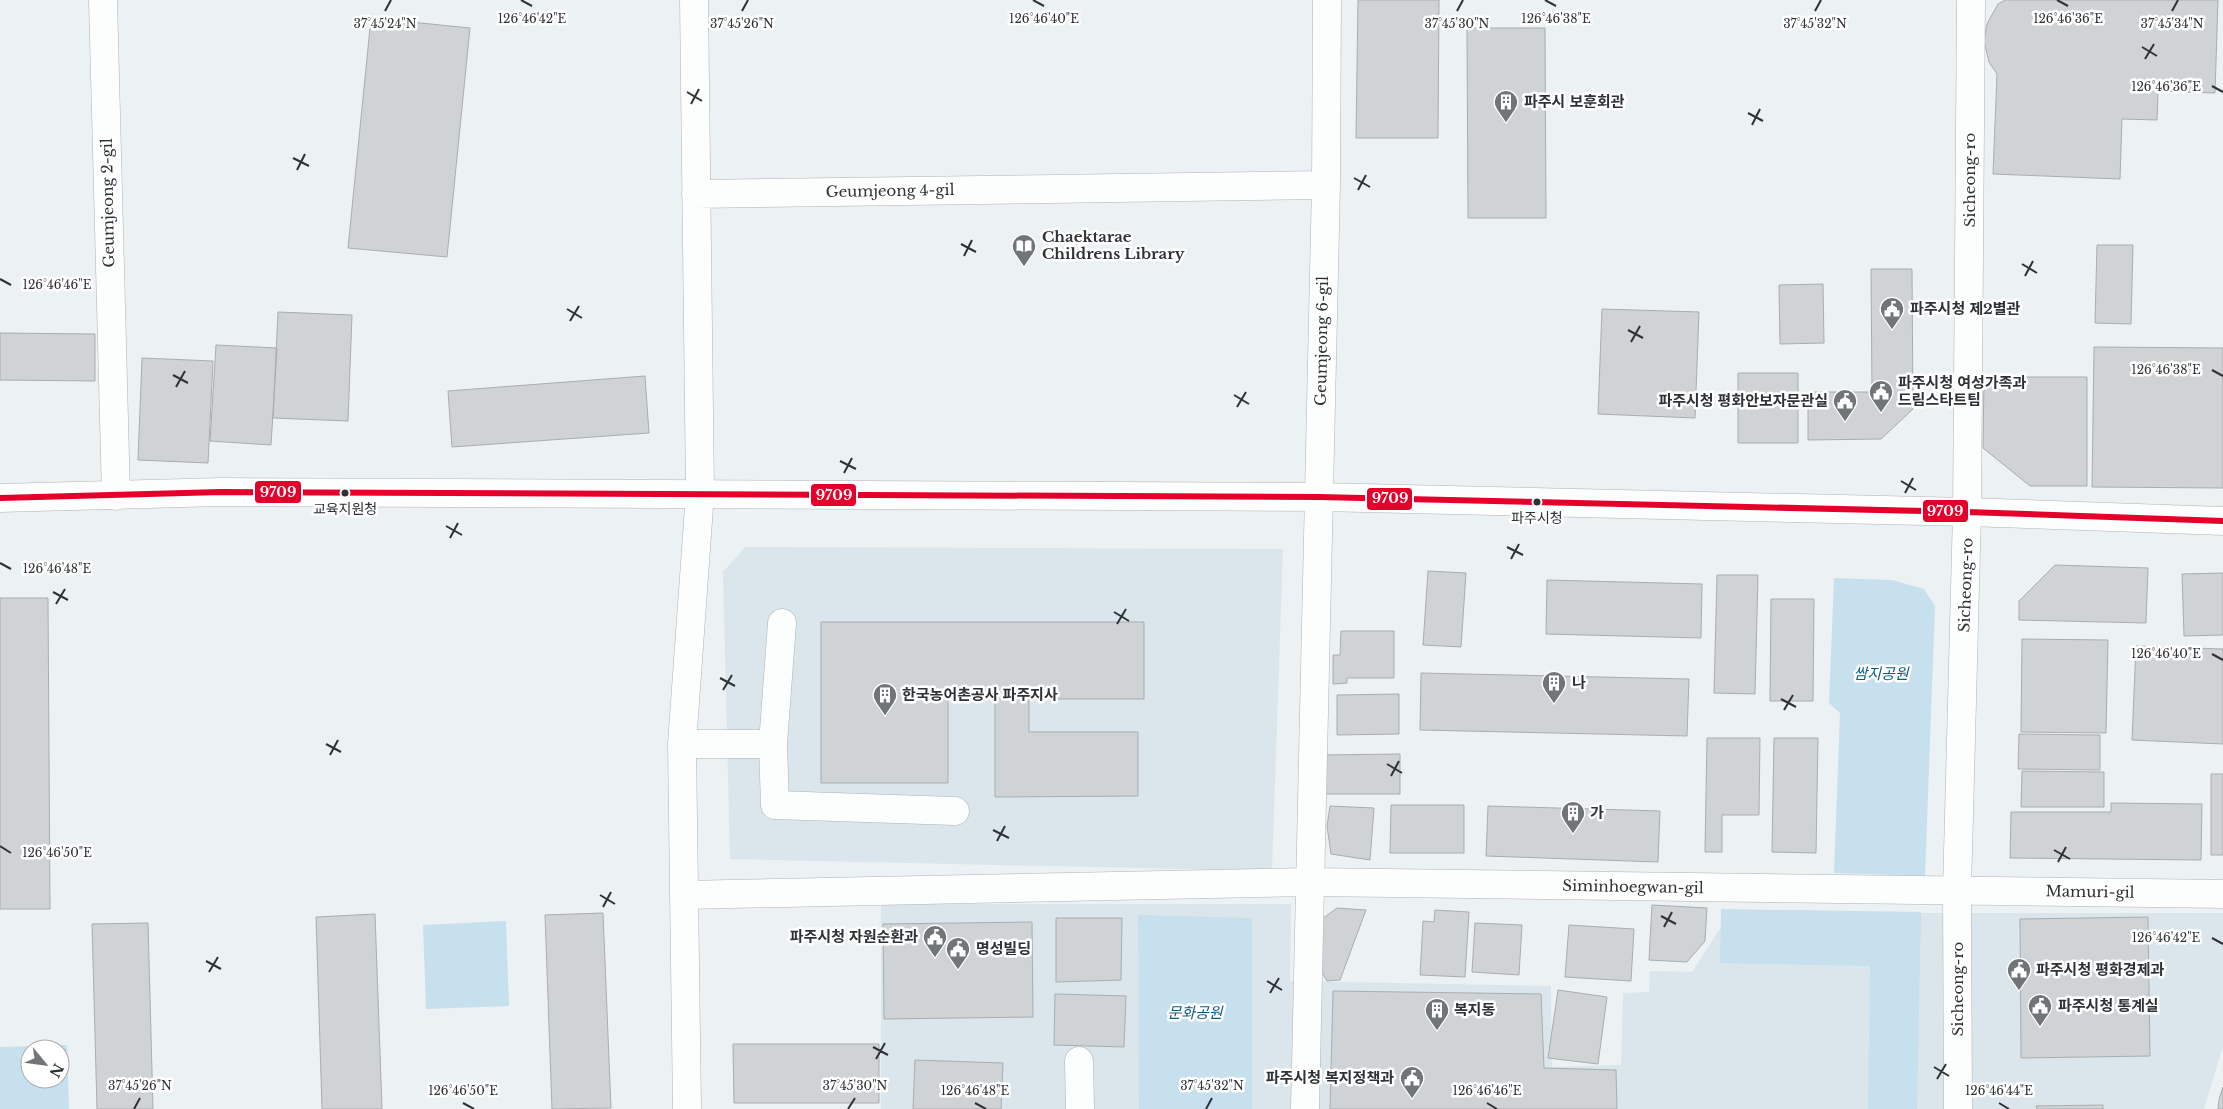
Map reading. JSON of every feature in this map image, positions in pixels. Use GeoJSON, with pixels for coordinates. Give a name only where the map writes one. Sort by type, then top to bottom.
{"type":"FeatureCollection","features":[{"type":"Feature","properties":{"kind":"street","name":"Geumjeong 2-gil"},"geometry":{"type":"LineString","coordinates":[[103,0],[116,496]]}},
{"type":"Feature","properties":{"kind":"street"},"geometry":{"type":"LineString","coordinates":[[687,1109],[682,744],[700,493],[694,0]]}},
{"type":"Feature","properties":{"kind":"street","name":"Geumjeong 6-gil"},"geometry":{"type":"LineString","coordinates":[[1305,1109],[1326,185],[1327,0]]}},
{"type":"Feature","properties":{"kind":"street","name":"Sicheong-ro"},"geometry":{"type":"LineString","coordinates":[[1958,1109],[1957,891],[1968,512],[1971,0]]}},
{"type":"Feature","properties":{"kind":"street","name":"Geumjeong 4-gil"},"geometry":{"type":"LineString","coordinates":[[696,194],[1326,185]]}},
{"type":"Feature","properties":{"kind":"street"},"geometry":{"type":"LineString","coordinates":[[0,498],[221,492],[1319,497],[1968,512],[2223,521]]}},
{"type":"Feature","properties":{"kind":"street"},"geometry":{"type":"LineString","coordinates":[[782,623],[773,744],[775,805],[955,811]]}},
{"type":"Feature","properties":{"kind":"street"},"geometry":{"type":"LineString","coordinates":[[682,744],[773,744]]}},
{"type":"Feature","properties":{"kind":"street","name":"Siminhoegwan-gil"},"geometry":{"type":"LineString","coordinates":[[684,896],[1309,882],[1957,891]]}},
{"type":"Feature","properties":{"kind":"street","name":"Mamuri-gil"},"geometry":{"type":"LineString","coordinates":[[1957,891],[2223,894]]}},
{"type":"Feature","properties":{"kind":"street"},"geometry":{"type":"LineString","coordinates":[[1079,1061],[1080,1109]]}},
{"type":"Feature","properties":{"kind":"shaded area"},"geometry":{"type":"Polygon","coordinates":[[[745,547],[1283,549],[1272,871],[730,859],[723,572],[745,547]]]}},
{"type":"Feature","properties":{"kind":"shaded area"},"geometry":{"type":"Polygon","coordinates":[[[881,904],[1291,904],[1290,981],[1551,986],[1552,1067],[1621,1065],[1623,993],[1649,992],[1650,971],[1692,972],[1730,913],[2223,913],[2223,1046],[2204,1109],[881,1109],[881,904]]]}},
{"type":"Feature","properties":{"kind":"green space","name":"쌈지공원"},"geometry":{"type":"Polygon","coordinates":[[[1834,578],[1892,580],[1924,589],[1935,606],[1925,876],[1834,873],[1840,713],[1829,703],[1834,578]]]}},
{"type":"Feature","properties":{"kind":"green space"},"geometry":{"type":"Polygon","coordinates":[[[1721,909],[1921,912],[1917,1109],[1868,1109],[1870,966],[1720,963],[1721,909]]]}},
{"type":"Feature","properties":{"kind":"green space","name":"문화공원"},"geometry":{"type":"Polygon","coordinates":[[[1138,915],[1252,918],[1252,1109],[1139,1109],[1138,915]]]}},
{"type":"Feature","properties":{"kind":"green space"},"geometry":{"type":"Polygon","coordinates":[[[506,921],[509,1006],[426,1009],[423,925],[506,921]]]}},
{"type":"Feature","properties":{"kind":"green space"},"geometry":{"type":"Polygon","coordinates":[[[20,1046],[20,1089],[68,1089],[69,1109],[0,1109],[0,1047],[20,1046]]]}},
{"type":"Feature","properties":{"kind":"building"},"geometry":{"type":"Polygon","coordinates":[[[1358,0],[1439,0],[1438,138],[1356,138],[1358,0]]]}},
{"type":"Feature","properties":{"kind":"building"},"geometry":{"type":"Polygon","coordinates":[[[2005,0],[2218,0],[2215,93],[2158,91],[2157,120],[2122,119],[2120,179],[1993,174],[1997,74],[1989,62],[1984,41],[1987,24],[1998,4],[2005,0]]]}},
{"type":"Feature","properties":{"kind":"building"},"geometry":{"type":"Polygon","coordinates":[[[371,18],[470,28],[447,257],[348,248],[371,18]]]}},
{"type":"Feature","properties":{"kind":"building","name":"파주시 보훈회관"},"geometry":{"type":"Polygon","coordinates":[[[1467,28],[1545,28],[1546,218],[1468,218],[1467,28]]]}},
{"type":"Feature","properties":{"kind":"building"},"geometry":{"type":"Polygon","coordinates":[[[2097,245],[2133,245],[2131,324],[2095,323],[2097,245]]]}},
{"type":"Feature","properties":{"kind":"building","name":"파주시청 제2별관"},"geometry":{"type":"Polygon","coordinates":[[[1871,269],[1912,269],[1913,409],[1881,439],[1808,440],[1808,392],[1872,392],[1871,269]]]}},
{"type":"Feature","properties":{"kind":"building"},"geometry":{"type":"Polygon","coordinates":[[[1823,284],[1824,343],[1780,344],[1779,285],[1823,284]]]}},
{"type":"Feature","properties":{"kind":"building"},"geometry":{"type":"Polygon","coordinates":[[[1602,309],[1699,312],[1695,418],[1598,414],[1602,309]]]}},
{"type":"Feature","properties":{"kind":"building"},"geometry":{"type":"Polygon","coordinates":[[[278,312],[352,315],[348,421],[273,418],[278,312]]]}},
{"type":"Feature","properties":{"kind":"building"},"geometry":{"type":"Polygon","coordinates":[[[0,333],[95,334],[95,381],[0,380],[0,333]]]}},
{"type":"Feature","properties":{"kind":"building"},"geometry":{"type":"Polygon","coordinates":[[[216,345],[277,348],[271,445],[210,441],[216,345]]]}},
{"type":"Feature","properties":{"kind":"building"},"geometry":{"type":"Polygon","coordinates":[[[2094,347],[2223,348],[2223,488],[2092,487],[2094,347]]]}},
{"type":"Feature","properties":{"kind":"building"},"geometry":{"type":"Polygon","coordinates":[[[142,358],[213,361],[208,463],[138,460],[142,358]]]}},
{"type":"Feature","properties":{"kind":"building"},"geometry":{"type":"Polygon","coordinates":[[[1738,373],[1798,373],[1798,443],[1738,443],[1738,373]]]}},
{"type":"Feature","properties":{"kind":"building"},"geometry":{"type":"Polygon","coordinates":[[[645,376],[649,433],[452,447],[448,391],[645,376]]]}},
{"type":"Feature","properties":{"kind":"building"},"geometry":{"type":"Polygon","coordinates":[[[1984,377],[2087,377],[2087,486],[2030,486],[1983,448],[1984,377]]]}},
{"type":"Feature","properties":{"kind":"building"},"geometry":{"type":"Polygon","coordinates":[[[2055,565],[2148,568],[2146,623],[2019,620],[2019,601],[2055,565]]]}},
{"type":"Feature","properties":{"kind":"building"},"geometry":{"type":"Polygon","coordinates":[[[1428,571],[1466,573],[1461,647],[1423,645],[1428,571]]]}},
{"type":"Feature","properties":{"kind":"building"},"geometry":{"type":"Polygon","coordinates":[[[2223,573],[2223,635],[2184,636],[2182,574],[2223,573]]]}},
{"type":"Feature","properties":{"kind":"building"},"geometry":{"type":"Polygon","coordinates":[[[1717,575],[1758,575],[1755,694],[1714,693],[1717,575]]]}},
{"type":"Feature","properties":{"kind":"building"},"geometry":{"type":"Polygon","coordinates":[[[1547,580],[1702,584],[1701,638],[1546,634],[1547,580]]]}},
{"type":"Feature","properties":{"kind":"building"},"geometry":{"type":"Polygon","coordinates":[[[0,598],[48,598],[50,909],[0,909],[0,598]]]}},
{"type":"Feature","properties":{"kind":"building"},"geometry":{"type":"Polygon","coordinates":[[[1771,599],[1814,599],[1813,701],[1770,701],[1771,599]]]}},
{"type":"Feature","properties":{"kind":"building","name":"한국농어촌공사 파주지사"},"geometry":{"type":"Polygon","coordinates":[[[821,622],[1144,622],[1144,699],[1029,699],[1029,732],[1138,732],[1138,796],[995,797],[995,689],[948,689],[948,783],[821,783],[821,622]]]}},
{"type":"Feature","properties":{"kind":"building"},"geometry":{"type":"Polygon","coordinates":[[[1341,631],[1394,631],[1394,678],[1347,678],[1347,683],[1333,684],[1333,655],[1340,655],[1341,631]]]}},
{"type":"Feature","properties":{"kind":"building"},"geometry":{"type":"Polygon","coordinates":[[[2022,639],[2108,640],[2106,733],[2021,732],[2022,639]]]}},
{"type":"Feature","properties":{"kind":"building"},"geometry":{"type":"Polygon","coordinates":[[[2136,646],[2223,649],[2223,744],[2132,740],[2136,646]]]}},
{"type":"Feature","properties":{"kind":"building","name":"나"},"geometry":{"type":"Polygon","coordinates":[[[1421,673],[1689,679],[1687,736],[1420,730],[1421,673]]]}},
{"type":"Feature","properties":{"kind":"building"},"geometry":{"type":"Polygon","coordinates":[[[1399,694],[1399,734],[1337,735],[1337,695],[1399,694]]]}},
{"type":"Feature","properties":{"kind":"building"},"geometry":{"type":"Polygon","coordinates":[[[2019,734],[2100,735],[2100,770],[2018,769],[2019,734]]]}},
{"type":"Feature","properties":{"kind":"building"},"geometry":{"type":"Polygon","coordinates":[[[1707,738],[1760,738],[1759,815],[1722,815],[1722,852],[1705,852],[1707,738]]]}},
{"type":"Feature","properties":{"kind":"building"},"geometry":{"type":"Polygon","coordinates":[[[1774,738],[1818,738],[1816,853],[1772,852],[1774,738]]]}},
{"type":"Feature","properties":{"kind":"building"},"geometry":{"type":"Polygon","coordinates":[[[1400,754],[1400,794],[1323,794],[1323,755],[1400,754]]]}},
{"type":"Feature","properties":{"kind":"building"},"geometry":{"type":"Polygon","coordinates":[[[2022,771],[2104,772],[2104,807],[2021,807],[2022,771]]]}},
{"type":"Feature","properties":{"kind":"building"},"geometry":{"type":"Polygon","coordinates":[[[2211,774],[2223,774],[2223,855],[2211,855],[2211,774]]]}},
{"type":"Feature","properties":{"kind":"building"},"geometry":{"type":"Polygon","coordinates":[[[2111,803],[2202,804],[2201,860],[2010,858],[2011,812],[2111,812],[2111,803]]]}},
{"type":"Feature","properties":{"kind":"building"},"geometry":{"type":"Polygon","coordinates":[[[1391,805],[1464,805],[1464,853],[1390,853],[1391,805]]]}},
{"type":"Feature","properties":{"kind":"building"},"geometry":{"type":"Polygon","coordinates":[[[1330,806],[1374,808],[1370,860],[1331,854],[1327,826],[1330,806]]]}},
{"type":"Feature","properties":{"kind":"building","name":"가"},"geometry":{"type":"Polygon","coordinates":[[[1488,806],[1660,811],[1658,862],[1486,856],[1488,806]]]}},
{"type":"Feature","properties":{"kind":"building"},"geometry":{"type":"Polygon","coordinates":[[[1652,905],[1707,908],[1705,941],[1687,962],[1649,960],[1652,905]]]}},
{"type":"Feature","properties":{"kind":"building"},"geometry":{"type":"Polygon","coordinates":[[[1337,908],[1366,910],[1340,980],[1327,981],[1315,960],[1314,925],[1337,908]]]}},
{"type":"Feature","properties":{"kind":"building"},"geometry":{"type":"Polygon","coordinates":[[[1435,910],[1469,912],[1465,977],[1420,975],[1423,921],[1434,922],[1435,910]]]}},
{"type":"Feature","properties":{"kind":"building"},"geometry":{"type":"Polygon","coordinates":[[[603,913],[611,1108],[552,1109],[545,915],[603,913]]]}},
{"type":"Feature","properties":{"kind":"building"},"geometry":{"type":"Polygon","coordinates":[[[375,914],[382,1109],[322,1109],[316,917],[375,914]]]}},
{"type":"Feature","properties":{"kind":"building"},"geometry":{"type":"Polygon","coordinates":[[[2148,917],[2150,1056],[2021,1058],[2020,919],[2148,917]]]}},
{"type":"Feature","properties":{"kind":"building"},"geometry":{"type":"Polygon","coordinates":[[[1056,918],[1122,918],[1121,980],[1056,982],[1056,918]]]}},
{"type":"Feature","properties":{"kind":"building","name":"명성빌딩"},"geometry":{"type":"Polygon","coordinates":[[[1032,922],[1033,1017],[884,1019],[883,924],[1032,922]]]}},
{"type":"Feature","properties":{"kind":"building"},"geometry":{"type":"Polygon","coordinates":[[[148,923],[153,1109],[97,1109],[92,924],[148,923]]]}},
{"type":"Feature","properties":{"kind":"building"},"geometry":{"type":"Polygon","coordinates":[[[1475,923],[1522,925],[1519,975],[1472,972],[1475,923]]]}},
{"type":"Feature","properties":{"kind":"building"},"geometry":{"type":"Polygon","coordinates":[[[1569,925],[1634,929],[1631,981],[1565,977],[1569,925]]]}},
{"type":"Feature","properties":{"kind":"building"},"geometry":{"type":"Polygon","coordinates":[[[1558,990],[1607,997],[1598,1064],[1548,1058],[1558,990]]]}},
{"type":"Feature","properties":{"kind":"building","name":"복지동"},"geometry":{"type":"Polygon","coordinates":[[[1333,991],[1541,994],[1544,1068],[1616,1070],[1617,1109],[1330,1109],[1333,991]]]}},
{"type":"Feature","properties":{"kind":"building"},"geometry":{"type":"Polygon","coordinates":[[[1055,994],[1126,996],[1124,1047],[1054,1045],[1055,994]]]}},
{"type":"Feature","properties":{"kind":"building"},"geometry":{"type":"Polygon","coordinates":[[[733,1044],[879,1044],[879,1103],[734,1103],[733,1044]]]}},
{"type":"Feature","properties":{"kind":"building"},"geometry":{"type":"Polygon","coordinates":[[[915,1060],[1003,1063],[1001,1109],[913,1109],[915,1060]]]}},
{"type":"Feature","properties":{"kind":"building"},"geometry":{"type":"Polygon","coordinates":[[[2223,1087],[2223,1109],[2218,1109],[2219,1099],[2223,1087]]]}},
{"type":"Feature","properties":{"kind":"building"},"geometry":{"type":"Polygon","coordinates":[[[2103,1105],[2103,1109],[2037,1109],[2036,1106],[2103,1105]]]}},
{"type":"Feature","properties":{"kind":"transit line","name":"9709"},"geometry":{"type":"LineString","coordinates":[[0,498],[221,492],[1319,497],[1967,512],[2223,521]]}},
{"type":"Feature","properties":{"kind":"place","name":"파주시 보훈회관"},"geometry":{"type":"Point","coordinates":[1506,123]}},
{"type":"Feature","properties":{"kind":"place","name":"Chaektarae Childrens Library"},"geometry":{"type":"Point","coordinates":[1024,267]}},
{"type":"Feature","properties":{"kind":"place","name":"파주시청 제2별관"},"geometry":{"type":"Point","coordinates":[1892,330]}},
{"type":"Feature","properties":{"kind":"place","name":"파주시청 여성가족과 드림스타트팀"},"geometry":{"type":"Point","coordinates":[1881,413]}},
{"type":"Feature","properties":{"kind":"place","name":"파주시청 평화안보자문관실"},"geometry":{"type":"Point","coordinates":[1845,422]}},
{"type":"Feature","properties":{"kind":"place","name":"교육지원청"},"geometry":{"type":"Point","coordinates":[345,493]}},
{"type":"Feature","properties":{"kind":"place","name":"파주시청"},"geometry":{"type":"Point","coordinates":[1537,502]}},
{"type":"Feature","properties":{"kind":"place","name":"나"},"geometry":{"type":"Point","coordinates":[1554,704]}},
{"type":"Feature","properties":{"kind":"place","name":"한국농어촌공사 파주지사"},"geometry":{"type":"Point","coordinates":[885,716]}},
{"type":"Feature","properties":{"kind":"place","name":"가"},"geometry":{"type":"Point","coordinates":[1573,834]}},
{"type":"Feature","properties":{"kind":"place","name":"파주시청 자원순환과"},"geometry":{"type":"Point","coordinates":[935,958]}},
{"type":"Feature","properties":{"kind":"place","name":"명성빌딩"},"geometry":{"type":"Point","coordinates":[958,970]}},
{"type":"Feature","properties":{"kind":"place","name":"파주시청 평화경제과"},"geometry":{"type":"Point","coordinates":[2019,991]}},
{"type":"Feature","properties":{"kind":"place","name":"파주시청 통계실"},"geometry":{"type":"Point","coordinates":[2040,1027]}},
{"type":"Feature","properties":{"kind":"place","name":"복지동"},"geometry":{"type":"Point","coordinates":[1437,1031]}},
{"type":"Feature","properties":{"kind":"place","name":"파주시청 복지정책과"},"geometry":{"type":"Point","coordinates":[1412,1099]}}]}
